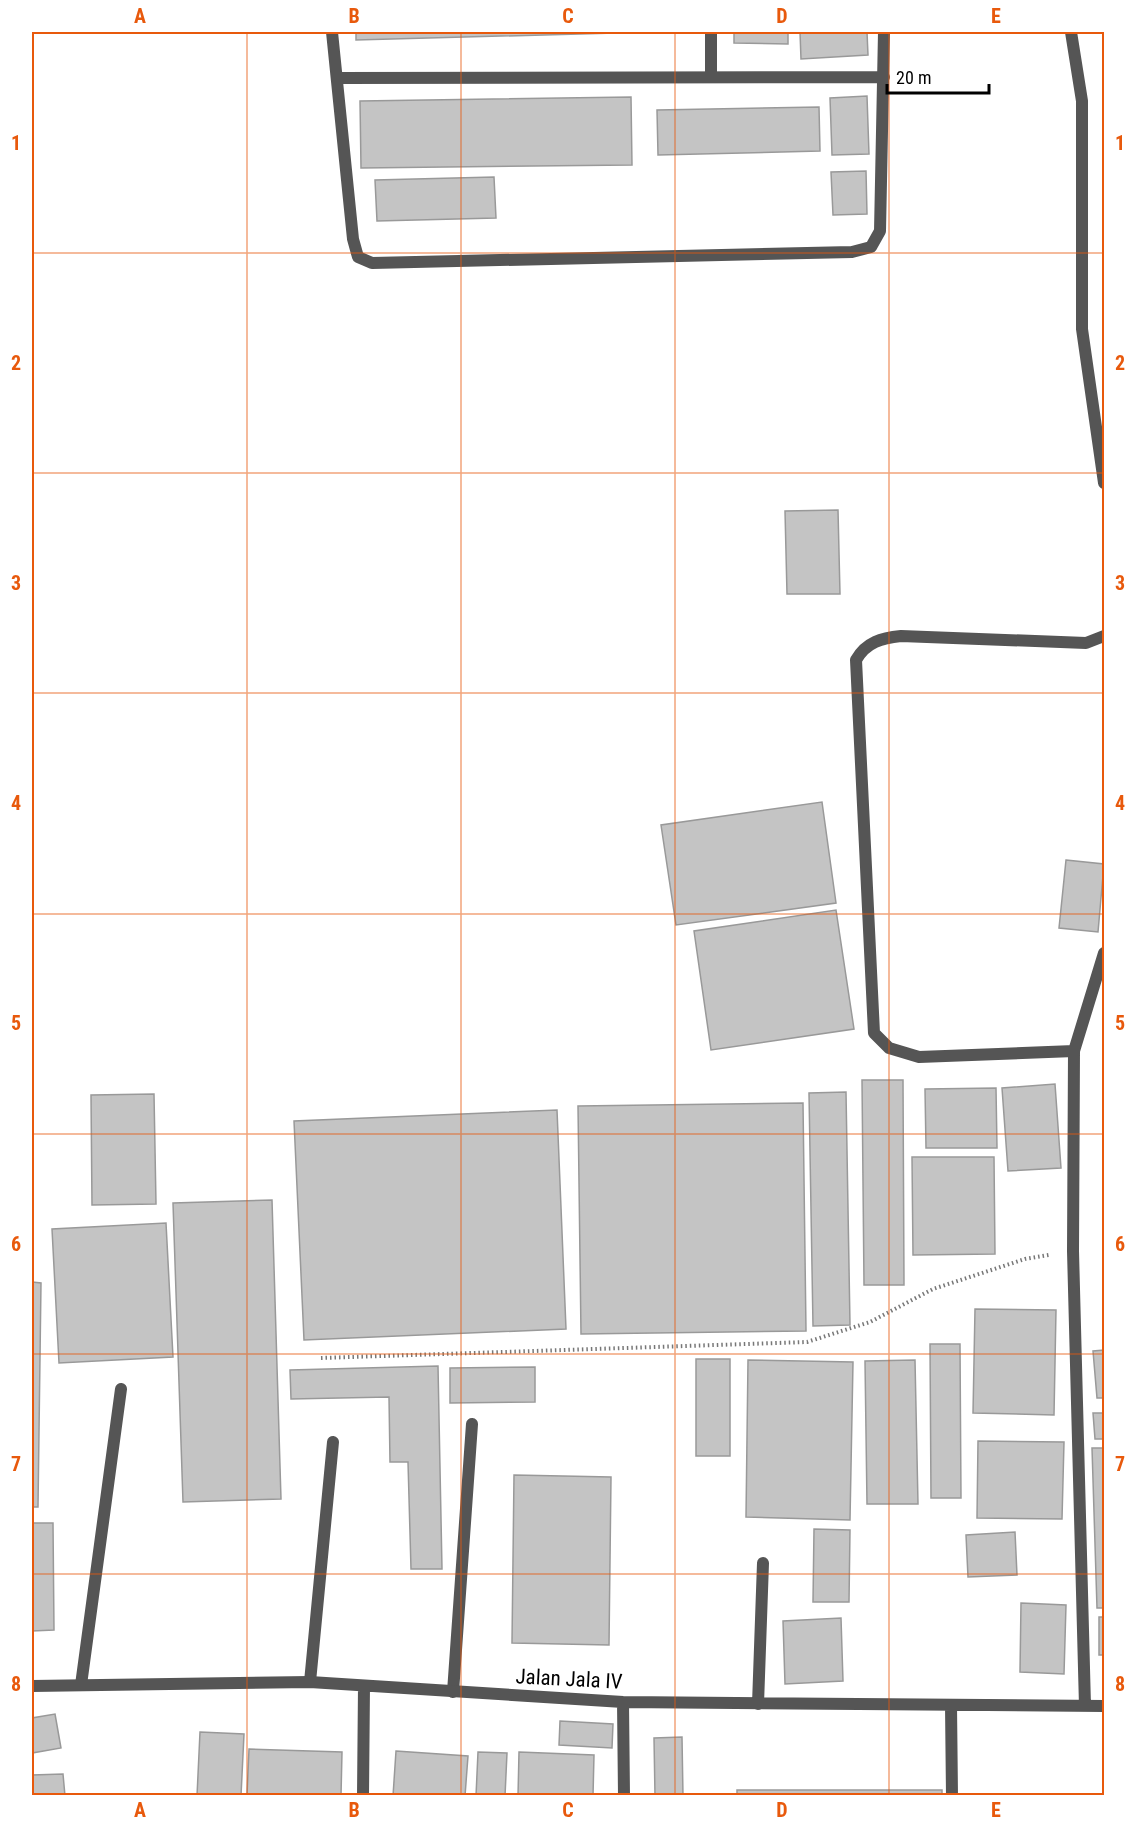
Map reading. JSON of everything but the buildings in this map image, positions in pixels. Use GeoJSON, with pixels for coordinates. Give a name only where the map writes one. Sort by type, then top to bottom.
{"type":"FeatureCollection","features":[{"type":"Feature","properties":{"kind":"street"},"geometry":{"type":"LineString","coordinates":[[332,32],[352,239],[358,256],[372,263],[852,252],[871,247],[880,231],[884,32]]}},
{"type":"Feature","properties":{"kind":"street"},"geometry":{"type":"LineString","coordinates":[[711,32],[711,77]]}},
{"type":"Feature","properties":{"kind":"street"},"geometry":{"type":"LineString","coordinates":[[1071,32],[1082,101],[1082,329],[1104,483]]}},
{"type":"Feature","properties":{"kind":"street"},"geometry":{"type":"LineString","coordinates":[[337,78],[884,77]]}},
{"type":"Feature","properties":{"kind":"street"},"geometry":{"type":"LineString","coordinates":[[1074,1051],[919,1057],[889,1048],[874,1033],[856,660],[861,651],[872,643],[883,638],[901,636],[1086,643],[1104,636]]}},
{"type":"Feature","properties":{"kind":"street"},"geometry":{"type":"LineString","coordinates":[[1085,1706],[1073,1251],[1074,1051],[1104,952]]}},
{"type":"Feature","properties":{"kind":"street"},"geometry":{"type":"LineString","coordinates":[[81,1685],[121,1389]]}},
{"type":"Feature","properties":{"kind":"street"},"geometry":{"type":"LineString","coordinates":[[453,1692],[472,1424]]}},
{"type":"Feature","properties":{"kind":"street"},"geometry":{"type":"LineString","coordinates":[[310,1682],[333,1442]]}},
{"type":"Feature","properties":{"kind":"street"},"geometry":{"type":"LineString","coordinates":[[758,1704],[763,1563]]}},
{"type":"Feature","properties":{"kind":"street","name":"Jalan Jala IV"},"geometry":{"type":"LineString","coordinates":[[32,1686],[310,1682],[623,1702],[1104,1706]]}},
{"type":"Feature","properties":{"kind":"street"},"geometry":{"type":"LineString","coordinates":[[363,1796],[364,1686]]}},
{"type":"Feature","properties":{"kind":"street"},"geometry":{"type":"LineString","coordinates":[[623,1702],[624,1796]]}},
{"type":"Feature","properties":{"kind":"street"},"geometry":{"type":"LineString","coordinates":[[951,1706],[952,1796]]}},
{"type":"Feature","properties":{"kind":"path"},"geometry":{"type":"LineString","coordinates":[[321,1358],[807,1342],[870,1323],[933,1289],[1025,1259],[1073,1251]]}}]}
